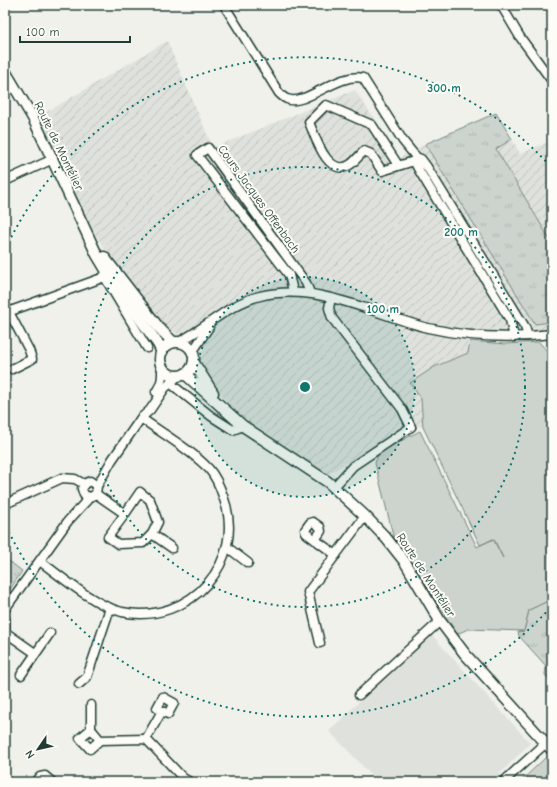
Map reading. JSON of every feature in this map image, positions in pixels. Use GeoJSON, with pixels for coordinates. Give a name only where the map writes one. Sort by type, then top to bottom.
{"type":"FeatureCollection","features":[{"type":"Feature","properties":{"kind":"main road","name":"Route de Montélier"},"geometry":{"type":"LineString","coordinates":[[5,71],[33,118],[88,234],[110,275],[162,352]]}},
{"type":"Feature","properties":{"kind":"main road","name":"Route de Montélier"},"geometry":{"type":"LineString","coordinates":[[110,275],[160,328],[176,342],[189,346],[192,351],[194,363],[222,406]]}},
{"type":"Feature","properties":{"kind":"main road"},"geometry":{"type":"LineString","coordinates":[[162,365],[162,352],[164,348],[176,342]]}},
{"type":"Feature","properties":{"kind":"main road"},"geometry":{"type":"LineString","coordinates":[[182,375],[194,363]]}},
{"type":"Feature","properties":{"kind":"main road","name":"Route de Montélier"},"geometry":{"type":"LineString","coordinates":[[162,365],[168,373],[182,375],[222,406],[243,426],[334,487],[365,516],[386,538],[405,562],[440,621],[465,654],[549,746]]}},
{"type":"Feature","properties":{"kind":"street"},"geometry":{"type":"LineString","coordinates":[[224,5],[279,94],[287,99],[297,101],[350,77],[363,78],[415,159],[510,320],[514,337]]}},
{"type":"Feature","properties":{"kind":"street"},"geometry":{"type":"LineString","coordinates":[[501,5],[520,37],[552,81]]}},
{"type":"Feature","properties":{"kind":"street"},"geometry":{"type":"LineString","coordinates":[[398,165],[372,125],[326,106],[309,122],[326,160],[334,166],[343,167],[350,164],[364,151],[371,154],[382,171],[415,159],[421,159],[525,327],[528,336]]}},
{"type":"Feature","properties":{"kind":"street","name":"Cours Jacques Offenbach"},"geometry":{"type":"LineString","coordinates":[[293,291],[289,275],[197,155],[208,148],[306,283],[310,293]]}},
{"type":"Feature","properties":{"kind":"street"},"geometry":{"type":"LineString","coordinates":[[5,181],[53,158]]}},
{"type":"Feature","properties":{"kind":"street"},"geometry":{"type":"LineString","coordinates":[[12,369],[32,359],[29,350],[7,312],[110,275],[146,348]]}},
{"type":"Feature","properties":{"kind":"street"},"geometry":{"type":"LineString","coordinates":[[176,342],[194,334],[248,300],[272,293],[293,291],[331,298],[430,328],[472,334],[514,337],[552,334]]}},
{"type":"Feature","properties":{"kind":"street"},"geometry":{"type":"LineString","coordinates":[[331,298],[329,308],[332,318],[402,408],[411,427],[353,466],[342,476],[334,487]]}},
{"type":"Feature","properties":{"kind":"street"},"geometry":{"type":"LineString","coordinates":[[192,351],[216,319]]}},
{"type":"Feature","properties":{"kind":"street"},"geometry":{"type":"LineString","coordinates":[[5,609],[141,418],[146,407],[161,385],[162,365]]}},
{"type":"Feature","properties":{"kind":"street"},"geometry":{"type":"LineString","coordinates":[[141,418],[150,410],[170,384],[182,375]]}},
{"type":"Feature","properties":{"kind":"street"},"geometry":{"type":"LineString","coordinates":[[170,384],[211,416],[233,430],[243,426]]}},
{"type":"Feature","properties":{"kind":"street"},"geometry":{"type":"LineString","coordinates":[[40,561],[97,602],[110,608],[137,614],[153,613],[178,607],[204,589],[222,561],[227,547],[229,526],[226,504],[219,486],[210,470],[190,453],[141,418]]}},
{"type":"Feature","properties":{"kind":"street"},"geometry":{"type":"LineString","coordinates":[[5,504],[62,478],[75,479],[125,514]]}},
{"type":"Feature","properties":{"kind":"street"},"geometry":{"type":"LineString","coordinates":[[140,492],[150,500],[158,522],[152,534],[143,543],[118,544],[108,537],[125,514],[140,492]]}},
{"type":"Feature","properties":{"kind":"street"},"geometry":{"type":"LineString","coordinates":[[320,643],[308,592],[365,516]]}},
{"type":"Feature","properties":{"kind":"street"},"geometry":{"type":"LineString","coordinates":[[152,534],[172,548]]}},
{"type":"Feature","properties":{"kind":"street"},"geometry":{"type":"LineString","coordinates":[[315,540],[336,555]]}},
{"type":"Feature","properties":{"kind":"street"},"geometry":{"type":"LineString","coordinates":[[227,547],[248,563]]}},
{"type":"Feature","properties":{"kind":"street"},"geometry":{"type":"LineString","coordinates":[[79,684],[87,677],[110,608]]}},
{"type":"Feature","properties":{"kind":"street"},"geometry":{"type":"LineString","coordinates":[[5,620],[5,631],[36,653]]}},
{"type":"Feature","properties":{"kind":"street"},"geometry":{"type":"LineString","coordinates":[[359,695],[440,621]]}},
{"type":"Feature","properties":{"kind":"street"},"geometry":{"type":"LineString","coordinates":[[21,675],[50,633]]}},
{"type":"Feature","properties":{"kind":"street"},"geometry":{"type":"LineString","coordinates":[[91,705],[91,729],[100,740]]}},
{"type":"Feature","properties":{"kind":"street"},"geometry":{"type":"LineString","coordinates":[[146,739],[162,711]]}},
{"type":"Feature","properties":{"kind":"street"},"geometry":{"type":"LineString","coordinates":[[91,729],[80,738],[90,749],[100,740],[146,739],[184,781]]}},
{"type":"Feature","properties":{"kind":"street"},"geometry":{"type":"LineString","coordinates":[[503,782],[549,746]]}},
{"type":"Feature","properties":{"kind":"street"},"geometry":{"type":"LineString","coordinates":[[36,782],[40,777],[45,776],[52,782]]}},
{"type":"Feature","properties":{"kind":"shaded area"},"geometry":{"type":"Polygon","coordinates":[[[167,41],[210,141],[215,147],[355,90],[400,158],[425,144],[535,324],[552,322],[552,330],[514,331],[469,329],[468,353],[434,367],[421,399],[423,427],[408,425],[327,475],[265,435],[243,418],[227,402],[199,366],[200,352],[192,343],[169,329],[118,270],[95,234],[70,186],[40,116],[167,41]]]}},
{"type":"Feature","properties":{"kind":"shaded area"},"geometry":{"type":"Polygon","coordinates":[[[512,139],[520,154],[552,140],[552,243],[496,148],[512,139]]]}},
{"type":"Feature","properties":{"kind":"shaded area"},"geometry":{"type":"Polygon","coordinates":[[[430,633],[530,743],[492,782],[378,782],[329,731],[430,633]]]}},
{"type":"Feature","properties":{"kind":"green space"},"geometry":{"type":"Polygon","coordinates":[[[496,113],[512,139],[496,149],[552,243],[552,322],[535,324],[425,144],[496,113]]]}},
{"type":"Feature","properties":{"kind":"green space"},"geometry":{"type":"Polygon","coordinates":[[[215,167],[276,245],[272,249],[213,170],[215,167]]]}},
{"type":"Feature","properties":{"kind":"green space"},"geometry":{"type":"Polygon","coordinates":[[[470,341],[505,344],[539,342],[549,353],[552,352],[552,599],[529,610],[524,631],[468,629],[457,634],[418,572],[394,539],[375,463],[379,452],[420,431],[477,547],[487,542],[480,545],[423,427],[421,399],[410,383],[434,367],[468,353],[470,341]]]}},
{"type":"Feature","properties":{"kind":"green space"},"geometry":{"type":"Polygon","coordinates":[[[5,558],[22,571],[5,597],[5,558]]]}},
{"type":"Feature","properties":{"kind":"green space"},"geometry":{"type":"Polygon","coordinates":[[[552,599],[552,683],[545,675],[546,666],[519,636],[518,632],[524,631],[529,610],[552,599]]]}},
{"type":"Feature","properties":{"kind":"green space"},"geometry":{"type":"Polygon","coordinates":[[[545,758],[552,765],[552,782],[520,782],[545,758]]]}}]}
